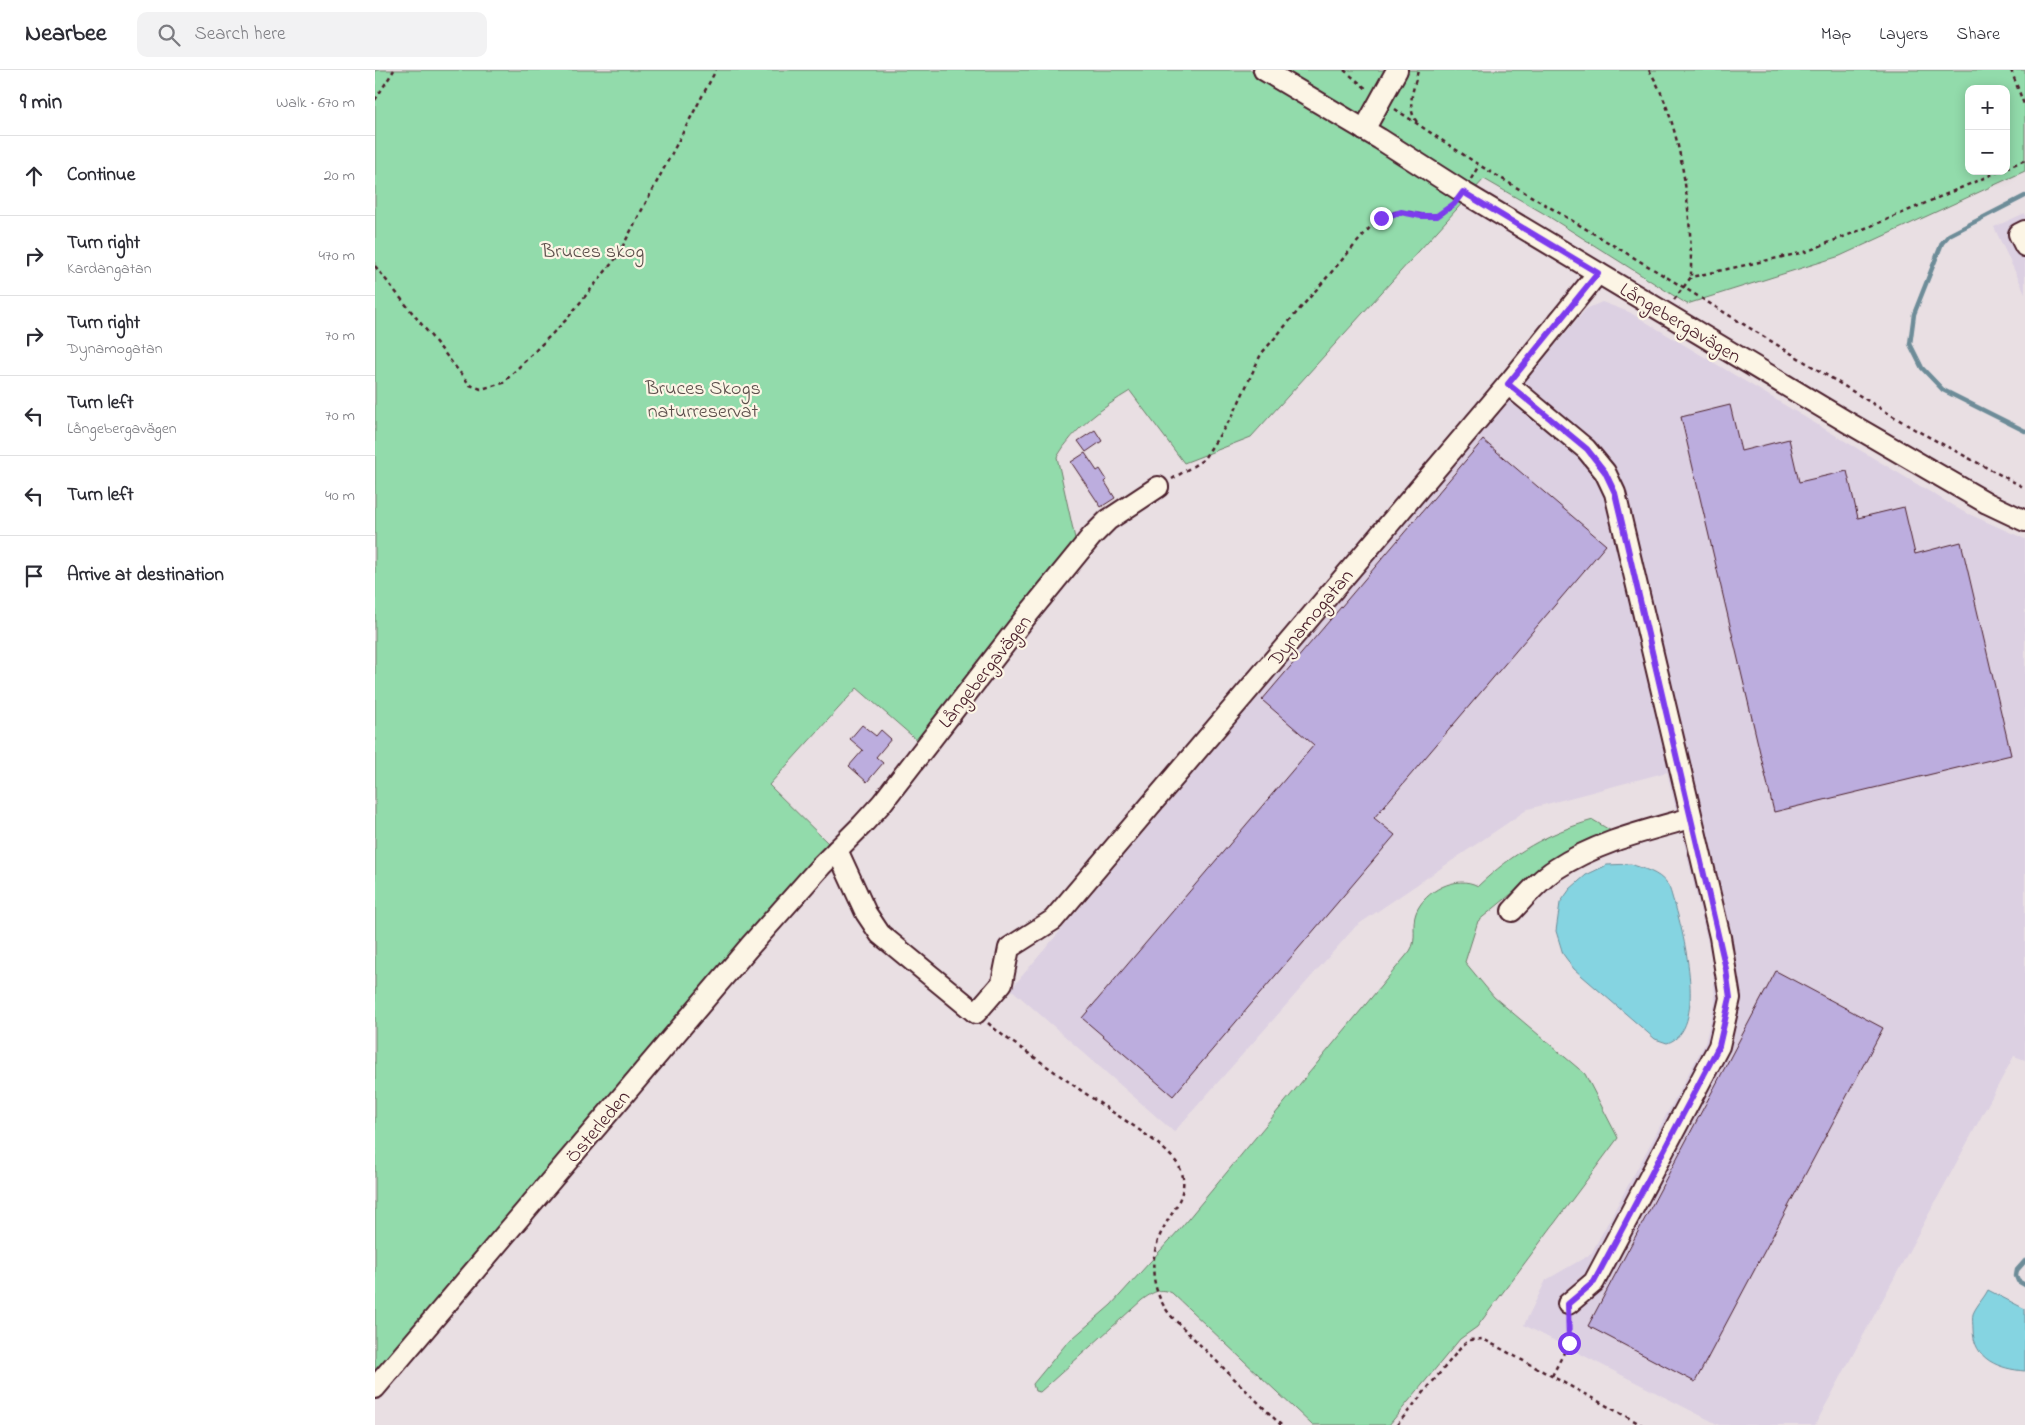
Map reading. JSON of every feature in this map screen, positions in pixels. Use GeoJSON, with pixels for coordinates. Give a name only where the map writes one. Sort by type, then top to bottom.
{"type":"FeatureCollection","features":[{"type":"Feature","properties":{"kind":"street","name":"Långebergavägen"},"geometry":{"type":"LineString","coordinates":[[1264,70],[1365,130],[1463,192],[1665,311],[1918,464],[2025,522]]}},
{"type":"Feature","properties":{"kind":"street"},"geometry":{"type":"LineString","coordinates":[[1365,130],[1397,70]]}},
{"type":"Feature","properties":{"kind":"street"},"geometry":{"type":"LineString","coordinates":[[2025,231],[2019,234],[2025,246]]}},
{"type":"Feature","properties":{"kind":"street","name":"Dynamogatan"},"geometry":{"type":"LineString","coordinates":[[976,1013],[1002,983],[1009,948],[1053,920],[1508,384],[1598,273]]}},
{"type":"Feature","properties":{"kind":"street"},"geometry":{"type":"LineString","coordinates":[[1508,384],[1587,449],[1605,472],[1615,493],[1726,969],[1730,998],[1719,1046],[1594,1282],[1568,1304]]}},
{"type":"Feature","properties":{"kind":"street","name":"Långebergavägen"},"geometry":{"type":"LineString","coordinates":[[821,866],[862,825],[894,788],[1025,618],[1097,531],[1118,513],[1158,487]]}},
{"type":"Feature","properties":{"kind":"street"},"geometry":{"type":"LineString","coordinates":[[1512,911],[1537,884],[1557,868],[1604,844],[1691,818]]}},
{"type":"Feature","properties":{"kind":"street"},"geometry":{"type":"LineString","coordinates":[[837,850],[866,913],[880,934],[976,1013]]}},
{"type":"Feature","properties":{"kind":"street","name":"Österleden"},"geometry":{"type":"LineString","coordinates":[[375,1388],[750,946],[821,866]]}},
{"type":"Feature","properties":{"kind":"path"},"geometry":{"type":"LineString","coordinates":[[375,100],[394,70]]}},
{"type":"Feature","properties":{"kind":"path"},"geometry":{"type":"LineString","coordinates":[[375,266],[470,385],[481,389],[503,383],[566,320],[617,257],[716,70]]}},
{"type":"Feature","properties":{"kind":"path"},"geometry":{"type":"LineString","coordinates":[[1344,70],[1381,100],[1479,165],[1915,429],[2025,488]]}},
{"type":"Feature","properties":{"kind":"path"},"geometry":{"type":"LineString","coordinates":[[1418,70],[1411,103],[1414,118],[1420,125]]}},
{"type":"Feature","properties":{"kind":"path"},"geometry":{"type":"LineString","coordinates":[[1649,70],[1658,84],[1672,123],[1687,196],[1692,246],[1691,277],[1665,311]]}},
{"type":"Feature","properties":{"kind":"path"},"geometry":{"type":"LineString","coordinates":[[2011,70],[2025,107]]}},
{"type":"Feature","properties":{"kind":"path"},"geometry":{"type":"LineString","coordinates":[[2010,166],[2025,160]]}},
{"type":"Feature","properties":{"kind":"path"},"geometry":{"type":"LineString","coordinates":[[1158,487],[1203,460],[1233,415],[1261,354],[1372,225],[1381,218],[1401,212],[1421,216],[1437,216],[1454,204],[1479,165]]}},
{"type":"Feature","properties":{"kind":"path"},"geometry":{"type":"LineString","coordinates":[[1691,277],[1805,252],[1886,220],[1990,175]]}},
{"type":"Feature","properties":{"kind":"path"},"geometry":{"type":"LineString","coordinates":[[976,1013],[997,1031],[1153,1140],[1179,1166],[1182,1173],[1183,1186],[1181,1197],[1155,1247],[1153,1280],[1160,1298],[1164,1308],[1172,1317],[1281,1425]]}},
{"type":"Feature","properties":{"kind":"path"},"geometry":{"type":"LineString","coordinates":[[1552,1376],[1569,1343],[1568,1304]]}},
{"type":"Feature","properties":{"kind":"path"},"geometry":{"type":"LineString","coordinates":[[1397,1425],[1463,1345],[1470,1340],[1483,1339],[1641,1425]]}},
{"type":"Feature","properties":{"kind":"shaded area"},"geometry":{"type":"Polygon","coordinates":[[[2025,213],[2025,293],[1994,227],[2025,213]]]}},
{"type":"Feature","properties":{"kind":"shaded area"},"geometry":{"type":"Polygon","coordinates":[[[1602,302],[1629,312],[1962,511],[2025,539],[2025,1060],[2014,1056],[1815,1425],[1719,1425],[1524,1325],[1546,1280],[1591,1254],[1705,1043],[1715,1003],[1713,964],[1667,772],[1528,809],[1356,926],[1174,1132],[1011,989],[1586,309],[1602,302]]]}},
{"type":"Feature","properties":{"kind":"green space","name":"Bruces Skogs naturreservat"},"geometry":{"type":"Polygon","coordinates":[[[375,70],[2025,70],[2025,171],[1840,256],[1687,304],[1543,213],[1484,179],[1251,437],[1184,463],[1130,391],[1109,404],[1080,428],[1057,457],[1076,543],[919,742],[857,688],[769,785],[831,846],[375,1383],[375,70]]]}},
{"type":"Feature","properties":{"kind":"green space"},"geometry":{"type":"Polygon","coordinates":[[[1593,820],[1613,832],[1547,865],[1478,921],[1465,962],[1494,997],[1585,1074],[1618,1138],[1477,1327],[1460,1339],[1389,1425],[1312,1425],[1168,1291],[1153,1293],[1142,1300],[1040,1392],[1035,1391],[1033,1384],[1066,1344],[1111,1305],[1179,1230],[1410,951],[1414,942],[1416,913],[1426,898],[1451,883],[1470,883],[1478,886],[1504,864],[1531,846],[1561,831],[1593,820]]]}},
{"type":"Feature","properties":{"kind":"water"},"geometry":{"type":"Polygon","coordinates":[[[1631,864],[1655,874],[1667,884],[1675,905],[1683,938],[1690,981],[1690,1002],[1687,1021],[1679,1035],[1667,1043],[1655,1039],[1574,969],[1563,954],[1556,931],[1560,903],[1570,889],[1586,875],[1607,865],[1631,864]]]}},
{"type":"Feature","properties":{"kind":"water"},"geometry":{"type":"Polygon","coordinates":[[[1988,1290],[2025,1309],[2025,1371],[2006,1368],[1990,1361],[1983,1355],[1974,1340],[1973,1314],[1988,1290]]]}},
{"type":"Feature","properties":{"kind":"building"},"geometry":{"type":"Polygon","coordinates":[[[1730,405],[1741,451],[1789,439],[1799,482],[1847,471],[1858,518],[1904,507],[1915,554],[1961,542],[2011,755],[1774,812],[1681,417],[1730,405]]]}},
{"type":"Feature","properties":{"kind":"building"},"geometry":{"type":"Polygon","coordinates":[[[1095,430],[1102,441],[1086,452],[1078,441],[1095,430]]]}},
{"type":"Feature","properties":{"kind":"building"},"geometry":{"type":"Polygon","coordinates":[[[1483,440],[1606,545],[1374,818],[1395,835],[1173,1096],[1082,1018],[1314,745],[1262,700],[1483,440]]]}},
{"type":"Feature","properties":{"kind":"building"},"geometry":{"type":"Polygon","coordinates":[[[1085,453],[1097,471],[1100,469],[1107,480],[1105,482],[1115,498],[1101,507],[1071,462],[1085,453]]]}},
{"type":"Feature","properties":{"kind":"building"},"geometry":{"type":"Polygon","coordinates":[[[862,725],[876,736],[881,730],[891,739],[876,757],[883,763],[867,782],[849,766],[863,750],[850,739],[862,725]]]}},
{"type":"Feature","properties":{"kind":"building"},"geometry":{"type":"Polygon","coordinates":[[[1776,971],[1883,1028],[1695,1382],[1588,1326],[1776,971]]]}},
{"type":"Feature","properties":{"kind":"waterway"},"geometry":{"type":"LineString","coordinates":[[2025,196],[1949,235],[1942,243],[1914,314],[1910,344],[1922,368],[1943,390],[2025,431]]}},
{"type":"Feature","properties":{"kind":"waterway"},"geometry":{"type":"LineString","coordinates":[[2025,1261],[2017,1270],[2016,1276],[2018,1281],[2025,1285]]}},
{"type":"Feature","properties":{"kind":"route"},"geometry":{"type":"LineString","coordinates":[[1381,218],[1401,212],[1421,216],[1437,216],[1454,204],[1463,192],[1598,273],[1508,384],[1587,449],[1605,472],[1615,493],[1726,969],[1730,998],[1719,1046],[1594,1282],[1568,1304],[1569,1343]]}},
{"type":"Feature","properties":{"kind":"park label","name":"Bruces skog"},"geometry":{"type":"Point","coordinates":[593,250]}}]}
